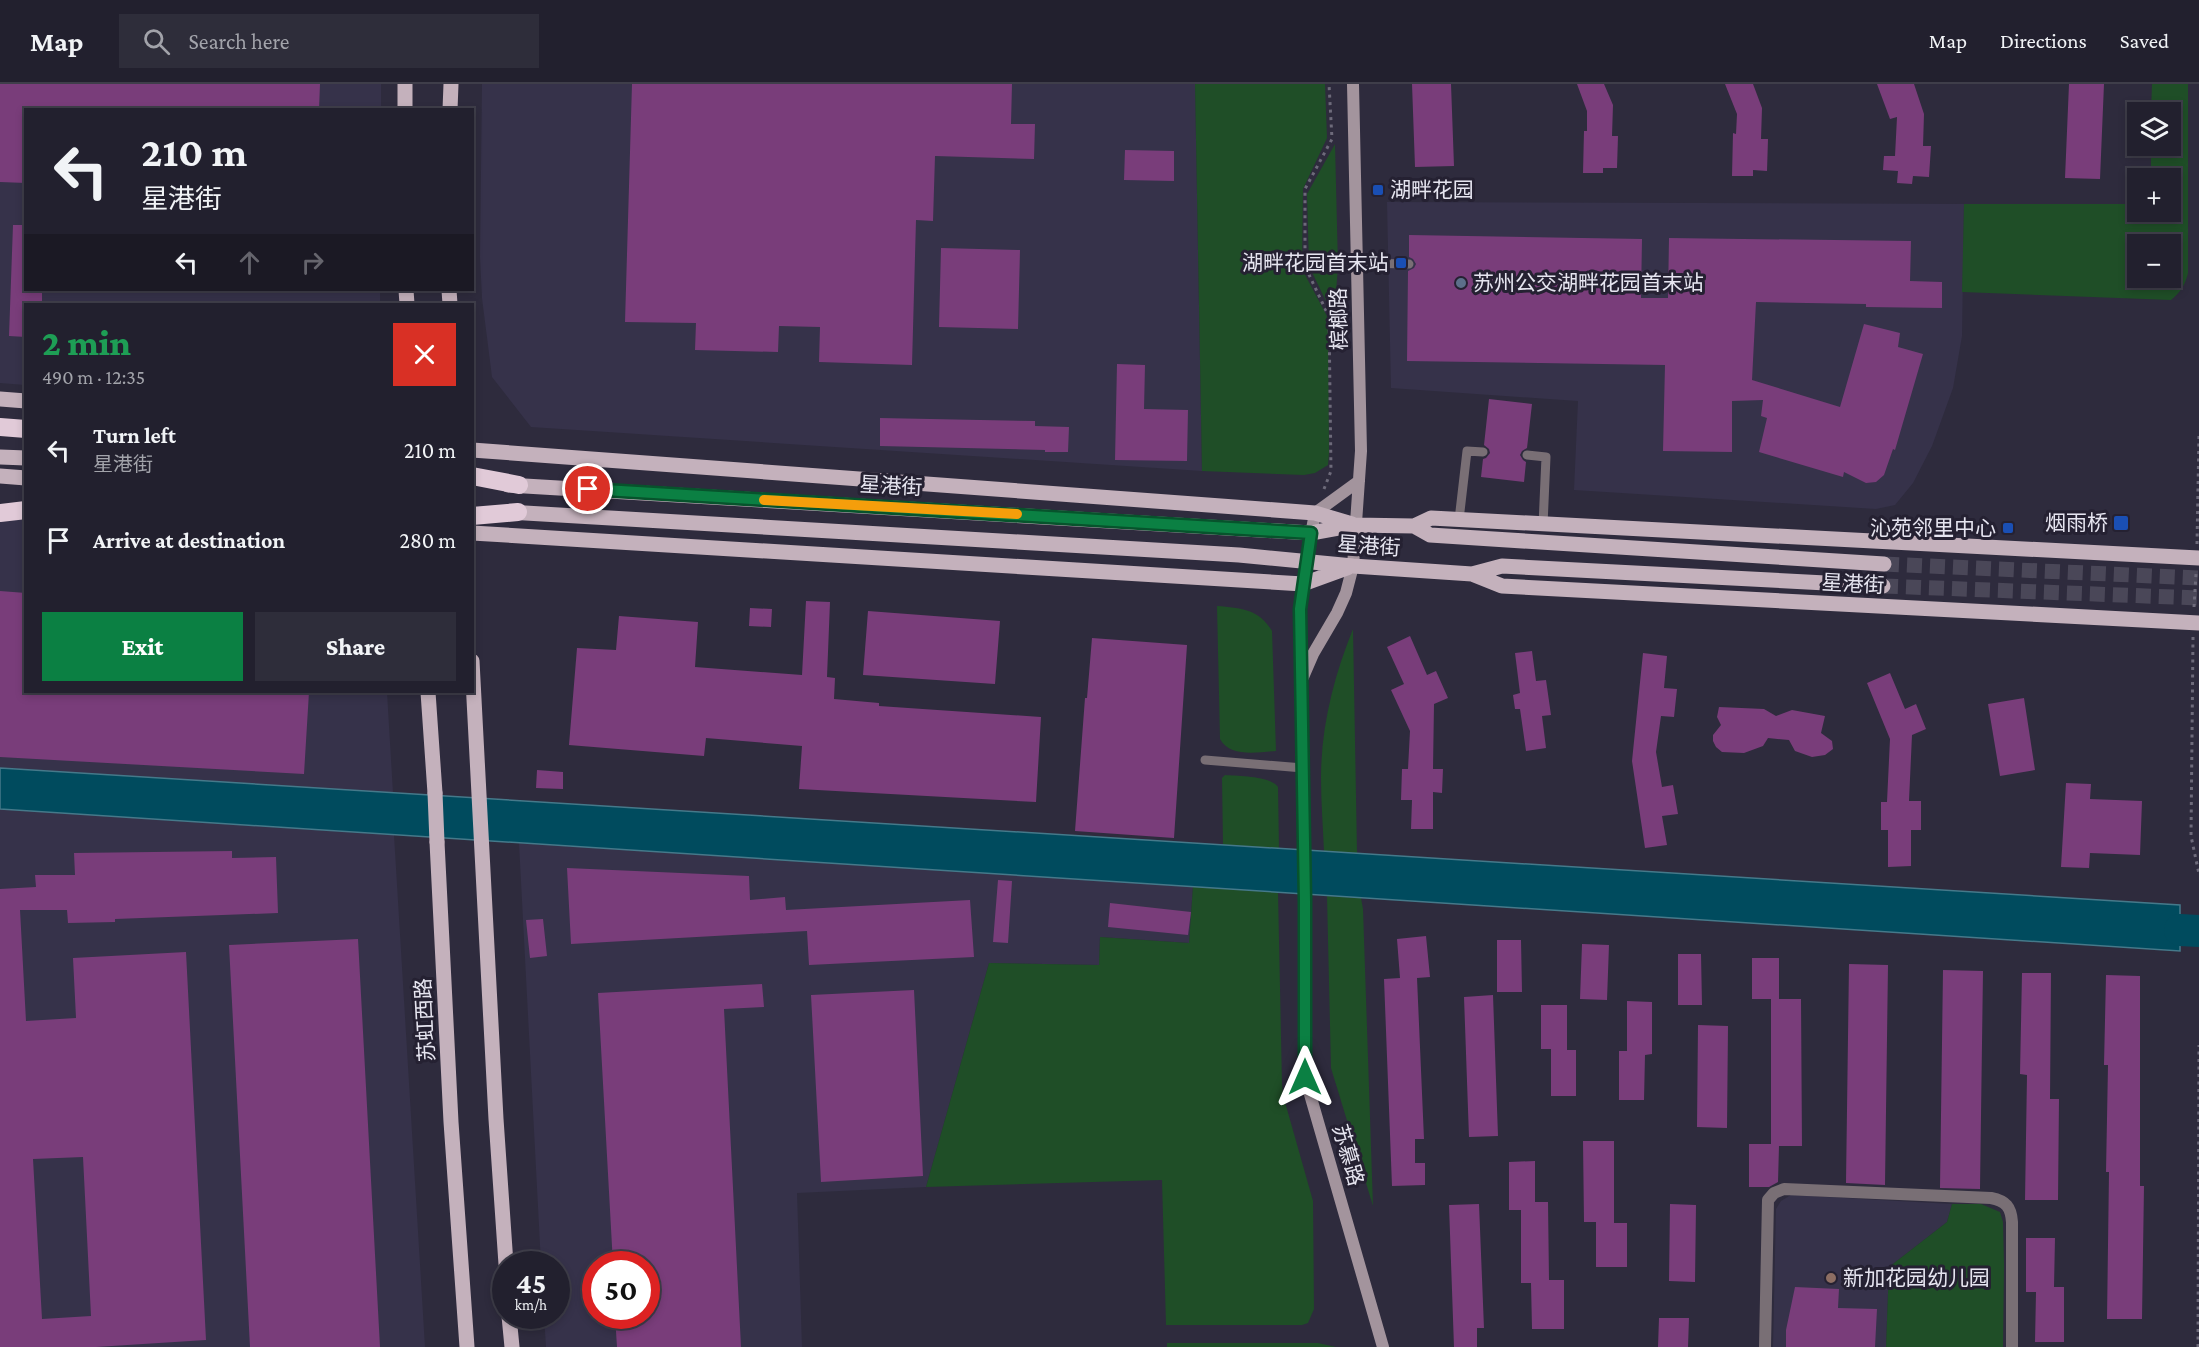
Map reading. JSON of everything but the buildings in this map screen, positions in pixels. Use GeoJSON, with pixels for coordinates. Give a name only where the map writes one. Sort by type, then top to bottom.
{"type":"FeatureCollection","features":[{"type":"Feature","properties":{"kind":"highway"},"geometry":{"type":"LineString","coordinates":[[0,428],[24,429]]}},
{"type":"Feature","properties":{"kind":"highway"},"geometry":{"type":"LineString","coordinates":[[474,476],[519,485]]}},
{"type":"Feature","properties":{"kind":"highway"},"geometry":{"type":"LineString","coordinates":[[0,504],[24,506]]}},
{"type":"Feature","properties":{"kind":"highway"},"geometry":{"type":"LineString","coordinates":[[0,513],[24,510]]}},
{"type":"Feature","properties":{"kind":"highway"},"geometry":{"type":"LineString","coordinates":[[474,516],[518,512]]}},
{"type":"Feature","properties":{"kind":"main road"},"geometry":{"type":"LineString","coordinates":[[405,84],[405,108]]}},
{"type":"Feature","properties":{"kind":"main road"},"geometry":{"type":"LineString","coordinates":[[450,108],[451,84]]}},
{"type":"Feature","properties":{"kind":"main road","name":"槟榔路"},"geometry":{"type":"LineString","coordinates":[[1353,84],[1361,451],[1359,481]]}},
{"type":"Feature","properties":{"kind":"main road"},"geometry":{"type":"LineString","coordinates":[[0,399],[24,401]]}},
{"type":"Feature","properties":{"kind":"main road"},"geometry":{"type":"LineString","coordinates":[[474,450],[1315,513],[1355,525]]}},
{"type":"Feature","properties":{"kind":"main road"},"geometry":{"type":"LineString","coordinates":[[0,456],[24,458]]}},
{"type":"Feature","properties":{"kind":"main road"},"geometry":{"type":"LineString","coordinates":[[0,476],[24,478]]}},
{"type":"Feature","properties":{"kind":"main road"},"geometry":{"type":"LineString","coordinates":[[1315,513],[1359,481]]}},
{"type":"Feature","properties":{"kind":"main road","name":"苏慕路"},"geometry":{"type":"LineString","coordinates":[[1301,681],[1346,593],[1353,566],[1359,481]]}},
{"type":"Feature","properties":{"kind":"main road","name":"星港街"},"geometry":{"type":"LineString","coordinates":[[474,484],[1311,533],[1355,525],[1414,526],[1431,518],[2198,557]]}},
{"type":"Feature","properties":{"kind":"main road","name":"星港街"},"geometry":{"type":"LineString","coordinates":[[474,508],[1306,561],[1472,574],[1502,586],[2196,623]]}},
{"type":"Feature","properties":{"kind":"main road","name":"苏慕路"},"geometry":{"type":"LineString","coordinates":[[1315,513],[1300,609],[1305,901],[1305,1077],[1383,1347]]}},
{"type":"Feature","properties":{"kind":"main road","name":"星港街"},"geometry":{"type":"LineString","coordinates":[[1414,526],[1430,536],[1884,564]]}},
{"type":"Feature","properties":{"kind":"main road"},"geometry":{"type":"LineString","coordinates":[[474,533],[1303,584],[1353,566]]}},
{"type":"Feature","properties":{"kind":"main road","name":"星港街"},"geometry":{"type":"LineString","coordinates":[[1472,574],[1502,566],[1883,586]]}},
{"type":"Feature","properties":{"kind":"main road","name":"苏虹西路"},"geometry":{"type":"LineString","coordinates":[[428,693],[451,1122],[467,1347]]}},
{"type":"Feature","properties":{"kind":"main road"},"geometry":{"type":"LineString","coordinates":[[474,693],[505,1251]]}},
{"type":"Feature","properties":{"kind":"main road"},"geometry":{"type":"LineString","coordinates":[[510,1329],[512,1347]]}},
{"type":"Feature","properties":{"kind":"street"},"geometry":{"type":"LineString","coordinates":[[1765,1347],[1768,1200],[1774,1193],[1784,1189],[1990,1198],[2006,1203],[2011,1211],[2012,1222],[2012,1347]]}},
{"type":"Feature","properties":{"kind":"lane"},"geometry":{"type":"LineString","coordinates":[[1357,262],[1409,264]]}},
{"type":"Feature","properties":{"kind":"lane"},"geometry":{"type":"LineString","coordinates":[[1459,519],[1467,451],[1483,452]]}},
{"type":"Feature","properties":{"kind":"lane"},"geometry":{"type":"LineString","coordinates":[[1527,455],[1546,457],[1543,525]]}},
{"type":"Feature","properties":{"kind":"lane"},"geometry":{"type":"LineString","coordinates":[[1204,760],[1303,768]]}},
{"type":"Feature","properties":{"kind":"path"},"geometry":{"type":"LineString","coordinates":[[1315,513],[1331,471],[1329,317],[1305,267],[1305,189],[1332,139],[1329,84]]}},
{"type":"Feature","properties":{"kind":"path"},"geometry":{"type":"LineString","coordinates":[[2199,434],[2196,623],[2191,681],[2191,836],[2199,874]]}},
{"type":"Feature","properties":{"kind":"path"},"geometry":{"type":"LineString","coordinates":[[2198,1347],[2199,1045]]}},
{"type":"Feature","properties":{"kind":"shaded area"},"geometry":{"type":"Polygon","coordinates":[[[0,84],[381,84],[381,108],[24,108],[24,291],[380,291],[380,303],[24,303],[24,385],[0,383],[0,84]]]}},
{"type":"Feature","properties":{"kind":"shaded area"},"geometry":{"type":"Polygon","coordinates":[[[482,84],[1195,84],[1202,471],[531,427],[492,377],[482,298],[480,257],[482,84]]]}},
{"type":"Feature","properties":{"kind":"shaded area"},"geometry":{"type":"Polygon","coordinates":[[[1387,202],[1964,204],[1962,336],[1953,388],[1932,446],[1913,483],[1895,505],[1876,509],[1574,490],[1578,401],[1391,388],[1387,202]]]}},
{"type":"Feature","properties":{"kind":"shaded area"},"geometry":{"type":"Polygon","coordinates":[[[0,518],[24,520],[24,693],[387,693],[393,793],[0,768],[0,518]]]}},
{"type":"Feature","properties":{"kind":"shaded area"},"geometry":{"type":"Polygon","coordinates":[[[0,809],[394,835],[425,1347],[0,1347],[0,809]]]}},
{"type":"Feature","properties":{"kind":"shaded area"},"geometry":{"type":"Polygon","coordinates":[[[519,843],[1193,886],[1189,943],[1100,937],[1099,965],[989,963],[926,1187],[797,1193],[802,1347],[546,1347],[545,1329],[570,1329],[570,1251],[540,1251],[519,843]]]}},
{"type":"Feature","properties":{"kind":"shaded area","name":"新加花园幼儿园"},"geometry":{"type":"Polygon","coordinates":[[[1791,1195],[1952,1204],[1947,1222],[1889,1267],[1886,1347],[1773,1347],[1776,1209],[1781,1201],[1791,1195]]]}},
{"type":"Feature","properties":{"kind":"green space"},"geometry":{"type":"Polygon","coordinates":[[[1195,84],[1325,84],[1327,138],[1303,189],[1302,269],[1328,318],[1328,465],[1315,473],[1304,475],[1202,471],[1195,84]]]}},
{"type":"Feature","properties":{"kind":"green space"},"geometry":{"type":"Polygon","coordinates":[[[2152,84],[2188,84],[2188,273],[2182,288],[2171,300],[1962,292],[1964,204],[2127,204],[2127,222],[2181,222],[2181,168],[2151,168],[2151,156],[2181,156],[2181,102],[2151,102],[2152,84]]]}},
{"type":"Feature","properties":{"kind":"green space"},"geometry":{"type":"Polygon","coordinates":[[[1335,144],[1338,266],[1334,318],[1309,266],[1307,194],[1335,144]]]}},
{"type":"Feature","properties":{"kind":"green space"},"geometry":{"type":"Polygon","coordinates":[[[1217,606],[1249,611],[1261,618],[1272,631],[1276,751],[1253,753],[1237,751],[1230,749],[1220,739],[1217,606]]]}},
{"type":"Feature","properties":{"kind":"green space"},"geometry":{"type":"Polygon","coordinates":[[[1353,629],[1357,853],[1324,852],[1321,778],[1323,739],[1335,683],[1353,629]]]}},
{"type":"Feature","properties":{"kind":"green space"},"geometry":{"type":"Polygon","coordinates":[[[1225,775],[1262,779],[1278,787],[1279,849],[1223,845],[1222,778],[1225,775]]]}},
{"type":"Feature","properties":{"kind":"green space"},"geometry":{"type":"Polygon","coordinates":[[[1193,886],[1278,892],[1283,1095],[1313,1201],[1314,1309],[1308,1323],[1302,1325],[1166,1325],[1162,1180],[926,1187],[989,963],[1099,965],[1100,937],[1189,943],[1193,886]]]}},
{"type":"Feature","properties":{"kind":"green space"},"geometry":{"type":"Polygon","coordinates":[[[1327,896],[1361,898],[1363,909],[1373,1206],[1331,1068],[1327,896]]]}},
{"type":"Feature","properties":{"kind":"green space"},"geometry":{"type":"Polygon","coordinates":[[[1952,1204],[1981,1204],[2000,1212],[2003,1222],[2004,1265],[2003,1347],[1886,1347],[1889,1267],[1947,1222],[1952,1204]]]}},
{"type":"Feature","properties":{"kind":"green space"},"geometry":{"type":"Polygon","coordinates":[[[1167,1343],[1318,1343],[1336,1347],[1167,1347],[1167,1343]]]}},
{"type":"Feature","properties":{"kind":"water"},"geometry":{"type":"Polygon","coordinates":[[[0,768],[2180,905],[2180,951],[0,809],[0,768]]]}},
{"type":"Feature","properties":{"kind":"waterway"},"geometry":{"type":"LineString","coordinates":[[2180,930],[2199,931]]}},
{"type":"Feature","properties":{"kind":"tunnel"},"geometry":{"type":"LineString","coordinates":[[1884,564],[2199,578]]}},
{"type":"Feature","properties":{"kind":"tunnel"},"geometry":{"type":"LineString","coordinates":[[1883,586],[2199,598]]}},
{"type":"Feature","properties":{"kind":"slow traffic"},"geometry":{"type":"LineString","coordinates":[[764,500],[1017,514]]}},
{"type":"Feature","properties":{"kind":"place","name":"湖畔花园"},"geometry":{"type":"Point","coordinates":[1378,190]}},
{"type":"Feature","properties":{"kind":"place","name":"湖畔花园首末站"},"geometry":{"type":"Point","coordinates":[1401,263]}},
{"type":"Feature","properties":{"kind":"place","name":"苏州公交湖畔花园首末站"},"geometry":{"type":"Point","coordinates":[1461,283]}},
{"type":"Feature","properties":{"kind":"place","name":"烟雨桥"},"geometry":{"type":"Point","coordinates":[2121,523]}},
{"type":"Feature","properties":{"kind":"place","name":"沁苑邻里中心"},"geometry":{"type":"Point","coordinates":[2008,528]}},
{"type":"Feature","properties":{"kind":"place","name":"新加花园幼儿园"},"geometry":{"type":"Point","coordinates":[1831,1278]}},
{"type":"Feature","properties":{"kind":"route"},"geometry":{"type":"LineString","coordinates":[[588,489],[1311,533],[1300,609],[1305,901],[1305,1077]]}}]}
